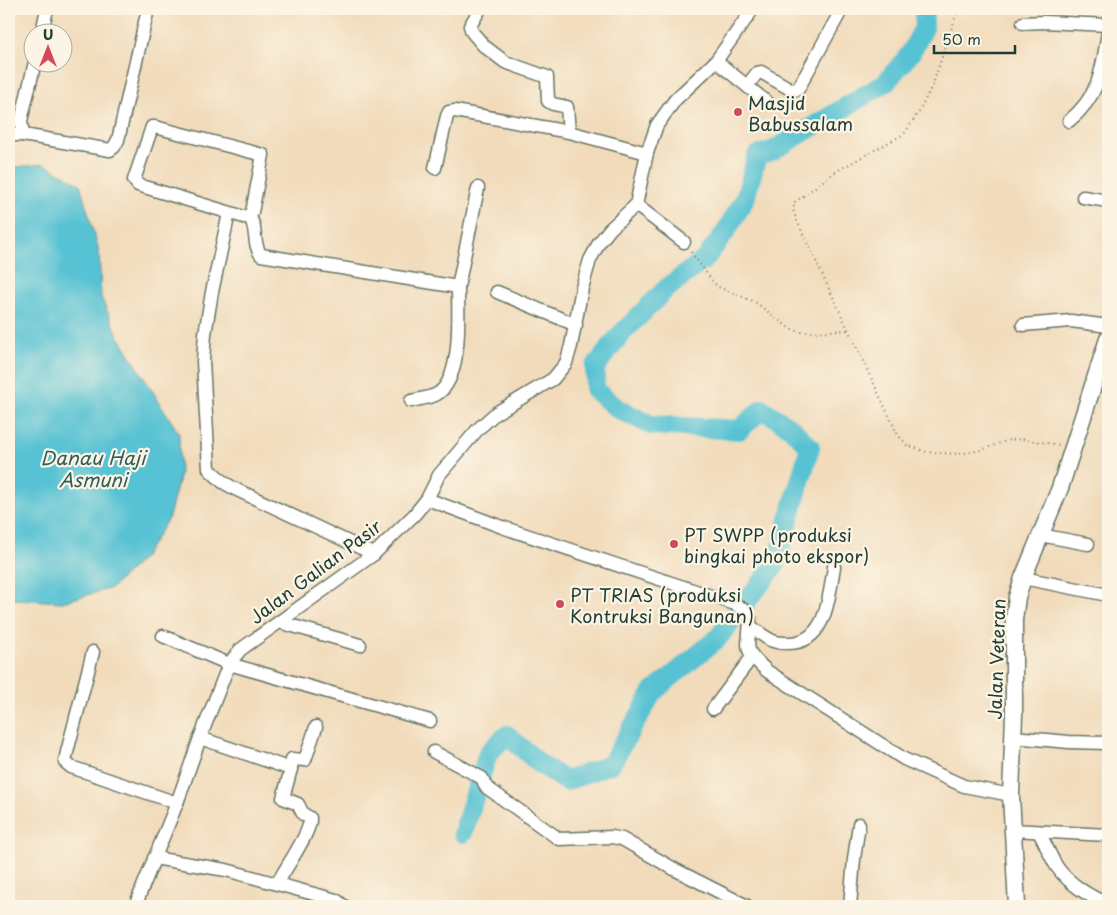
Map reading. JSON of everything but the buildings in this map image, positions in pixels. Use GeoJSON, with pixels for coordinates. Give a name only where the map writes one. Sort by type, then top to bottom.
{"type":"FeatureCollection","features":[{"type":"Feature","properties":{"kind":"main road","name":"Jalan Veteran"},"geometry":{"type":"LineString","coordinates":[[1017,906],[1011,795],[1014,620],[1017,597],[1060,488],[1108,339]]}},
{"type":"Feature","properties":{"kind":"street"},"geometry":{"type":"LineString","coordinates":[[44,22],[47,9]]}},
{"type":"Feature","properties":{"kind":"street"},"geometry":{"type":"LineString","coordinates":[[9,135],[23,135],[110,150],[114,147],[118,140],[148,9]]}},
{"type":"Feature","properties":{"kind":"street"},"geometry":{"type":"LineString","coordinates":[[480,9],[470,23],[472,32],[484,46],[500,58],[547,77],[548,101],[553,104],[567,106],[569,132]]}},
{"type":"Feature","properties":{"kind":"street"},"geometry":{"type":"LineString","coordinates":[[684,242],[636,206],[647,153],[656,125],[663,115],[675,100],[716,61],[753,9]]}},
{"type":"Feature","properties":{"kind":"street"},"geometry":{"type":"LineString","coordinates":[[748,86],[757,73],[761,72],[792,90],[798,89],[842,9]]}},
{"type":"Feature","properties":{"kind":"street"},"geometry":{"type":"LineString","coordinates":[[1023,23],[1108,25]]}},
{"type":"Feature","properties":{"kind":"street"},"geometry":{"type":"LineString","coordinates":[[1069,121],[1082,110],[1094,92],[1103,64],[1108,32]]}},
{"type":"Feature","properties":{"kind":"street"},"geometry":{"type":"LineString","coordinates":[[716,61],[768,103]]}},
{"type":"Feature","properties":{"kind":"street"},"geometry":{"type":"LineString","coordinates":[[23,135],[21,121],[33,72]]}},
{"type":"Feature","properties":{"kind":"street"},"geometry":{"type":"LineString","coordinates":[[435,168],[447,116],[449,112],[455,111],[569,132],[647,153]]}},
{"type":"Feature","properties":{"kind":"street"},"geometry":{"type":"LineString","coordinates":[[155,127],[263,155],[252,212],[244,218],[229,213],[135,183],[134,180],[152,128],[155,127]]}},
{"type":"Feature","properties":{"kind":"street"},"geometry":{"type":"LineString","coordinates":[[412,401],[437,394],[444,389],[449,380],[457,351],[458,287],[478,188]]}},
{"type":"Feature","properties":{"kind":"street"},"geometry":{"type":"LineString","coordinates":[[1083,197],[1108,201]]}},
{"type":"Feature","properties":{"kind":"street","name":"Jalan Galian Pasir"},"geometry":{"type":"LineString","coordinates":[[135,906],[177,803],[229,664],[240,650],[374,554],[414,514],[426,499],[438,475],[478,429],[496,413],[552,379],[566,363],[590,260],[610,229],[636,206]]}},
{"type":"Feature","properties":{"kind":"street"},"geometry":{"type":"LineString","coordinates":[[229,213],[212,292],[205,343],[204,361],[209,469],[223,482],[235,489],[374,554]]}},
{"type":"Feature","properties":{"kind":"street"},"geometry":{"type":"LineString","coordinates":[[249,216],[253,222],[257,250],[261,255],[458,287]]}},
{"type":"Feature","properties":{"kind":"street"},"geometry":{"type":"LineString","coordinates":[[497,292],[576,325]]}},
{"type":"Feature","properties":{"kind":"street"},"geometry":{"type":"LineString","coordinates":[[1023,325],[1072,321],[1108,326]]}},
{"type":"Feature","properties":{"kind":"street"},"geometry":{"type":"LineString","coordinates":[[426,499],[502,527],[739,607],[750,619],[747,642],[748,650],[752,658],[767,671],[904,759],[964,786],[1011,795]]}},
{"type":"Feature","properties":{"kind":"street"},"geometry":{"type":"LineString","coordinates":[[1040,535],[1088,544]]}},
{"type":"Feature","properties":{"kind":"street"},"geometry":{"type":"LineString","coordinates":[[750,626],[774,642],[794,643],[805,640],[814,633],[826,613],[834,567]]}},
{"type":"Feature","properties":{"kind":"street"},"geometry":{"type":"LineString","coordinates":[[1023,578],[1108,595]]}},
{"type":"Feature","properties":{"kind":"street"},"geometry":{"type":"LineString","coordinates":[[279,622],[360,646]]}},
{"type":"Feature","properties":{"kind":"street"},"geometry":{"type":"LineString","coordinates":[[163,636],[229,664],[430,721]]}},
{"type":"Feature","properties":{"kind":"street"},"geometry":{"type":"LineString","coordinates":[[93,652],[66,752],[66,762],[71,767],[177,803]]}},
{"type":"Feature","properties":{"kind":"street"},"geometry":{"type":"LineString","coordinates":[[713,709],[752,658]]}},
{"type":"Feature","properties":{"kind":"street"},"geometry":{"type":"LineString","coordinates":[[276,884],[303,839],[310,821],[310,818],[303,814],[300,805],[283,798],[292,759],[305,760],[316,727]]}},
{"type":"Feature","properties":{"kind":"street"},"geometry":{"type":"LineString","coordinates":[[1013,737],[1108,743]]}},
{"type":"Feature","properties":{"kind":"street"},"geometry":{"type":"LineString","coordinates":[[200,738],[291,769]]}},
{"type":"Feature","properties":{"kind":"street"},"geometry":{"type":"LineString","coordinates":[[434,752],[480,777],[486,787],[559,839],[612,837],[622,839],[674,869],[747,906]]}},
{"type":"Feature","properties":{"kind":"street"},"geometry":{"type":"LineString","coordinates":[[850,906],[859,824]]}},
{"type":"Feature","properties":{"kind":"street"},"geometry":{"type":"LineString","coordinates":[[1012,830],[1108,835]]}},
{"type":"Feature","properties":{"kind":"street"},"geometry":{"type":"LineString","coordinates":[[1039,832],[1058,868],[1075,885],[1097,900],[1108,904]]}},
{"type":"Feature","properties":{"kind":"street"},"geometry":{"type":"LineString","coordinates":[[154,858],[226,870],[336,900],[344,906]]}},
{"type":"Feature","properties":{"kind":"path"},"geometry":{"type":"LineString","coordinates":[[958,9],[933,84],[919,112],[904,134],[835,172],[795,202],[793,210],[796,221],[898,435],[907,445],[927,452],[959,454],[981,450],[1009,440],[1022,439],[1072,446]]}},
{"type":"Feature","properties":{"kind":"path"},"geometry":{"type":"LineString","coordinates":[[684,242],[712,282],[718,287],[755,302],[789,328],[800,332],[849,330]]}},
{"type":"Feature","properties":{"kind":"water","name":"Danau Haji Asmuni"},"geometry":{"type":"Polygon","coordinates":[[[44,164],[80,184],[99,251],[101,297],[118,335],[179,434],[180,474],[169,517],[144,557],[112,588],[62,602],[9,599],[9,168],[44,164]]]}},
{"type":"Feature","properties":{"kind":"waterway"},"geometry":{"type":"LineString","coordinates":[[463,833],[488,753],[507,735],[540,764],[566,781],[611,764],[653,692],[718,638],[776,564],[810,447],[791,428],[762,409],[739,430],[651,425],[618,409],[595,390],[595,367],[620,335],[666,289],[705,259],[724,234],[745,199],[757,156],[774,150],[885,83],[910,54],[924,28],[924,9]]}},
{"type":"Feature","properties":{"kind":"place","name":"Masjid Babussalam"},"geometry":{"type":"Point","coordinates":[738,112]}},
{"type":"Feature","properties":{"kind":"place","name":"PT SWPP (produksi bingkai photo ekspor)"},"geometry":{"type":"Point","coordinates":[674,544]}},
{"type":"Feature","properties":{"kind":"place","name":"PT TRIAS (produksi Kontruksi Bangunan)"},"geometry":{"type":"Point","coordinates":[560,604]}}]}
